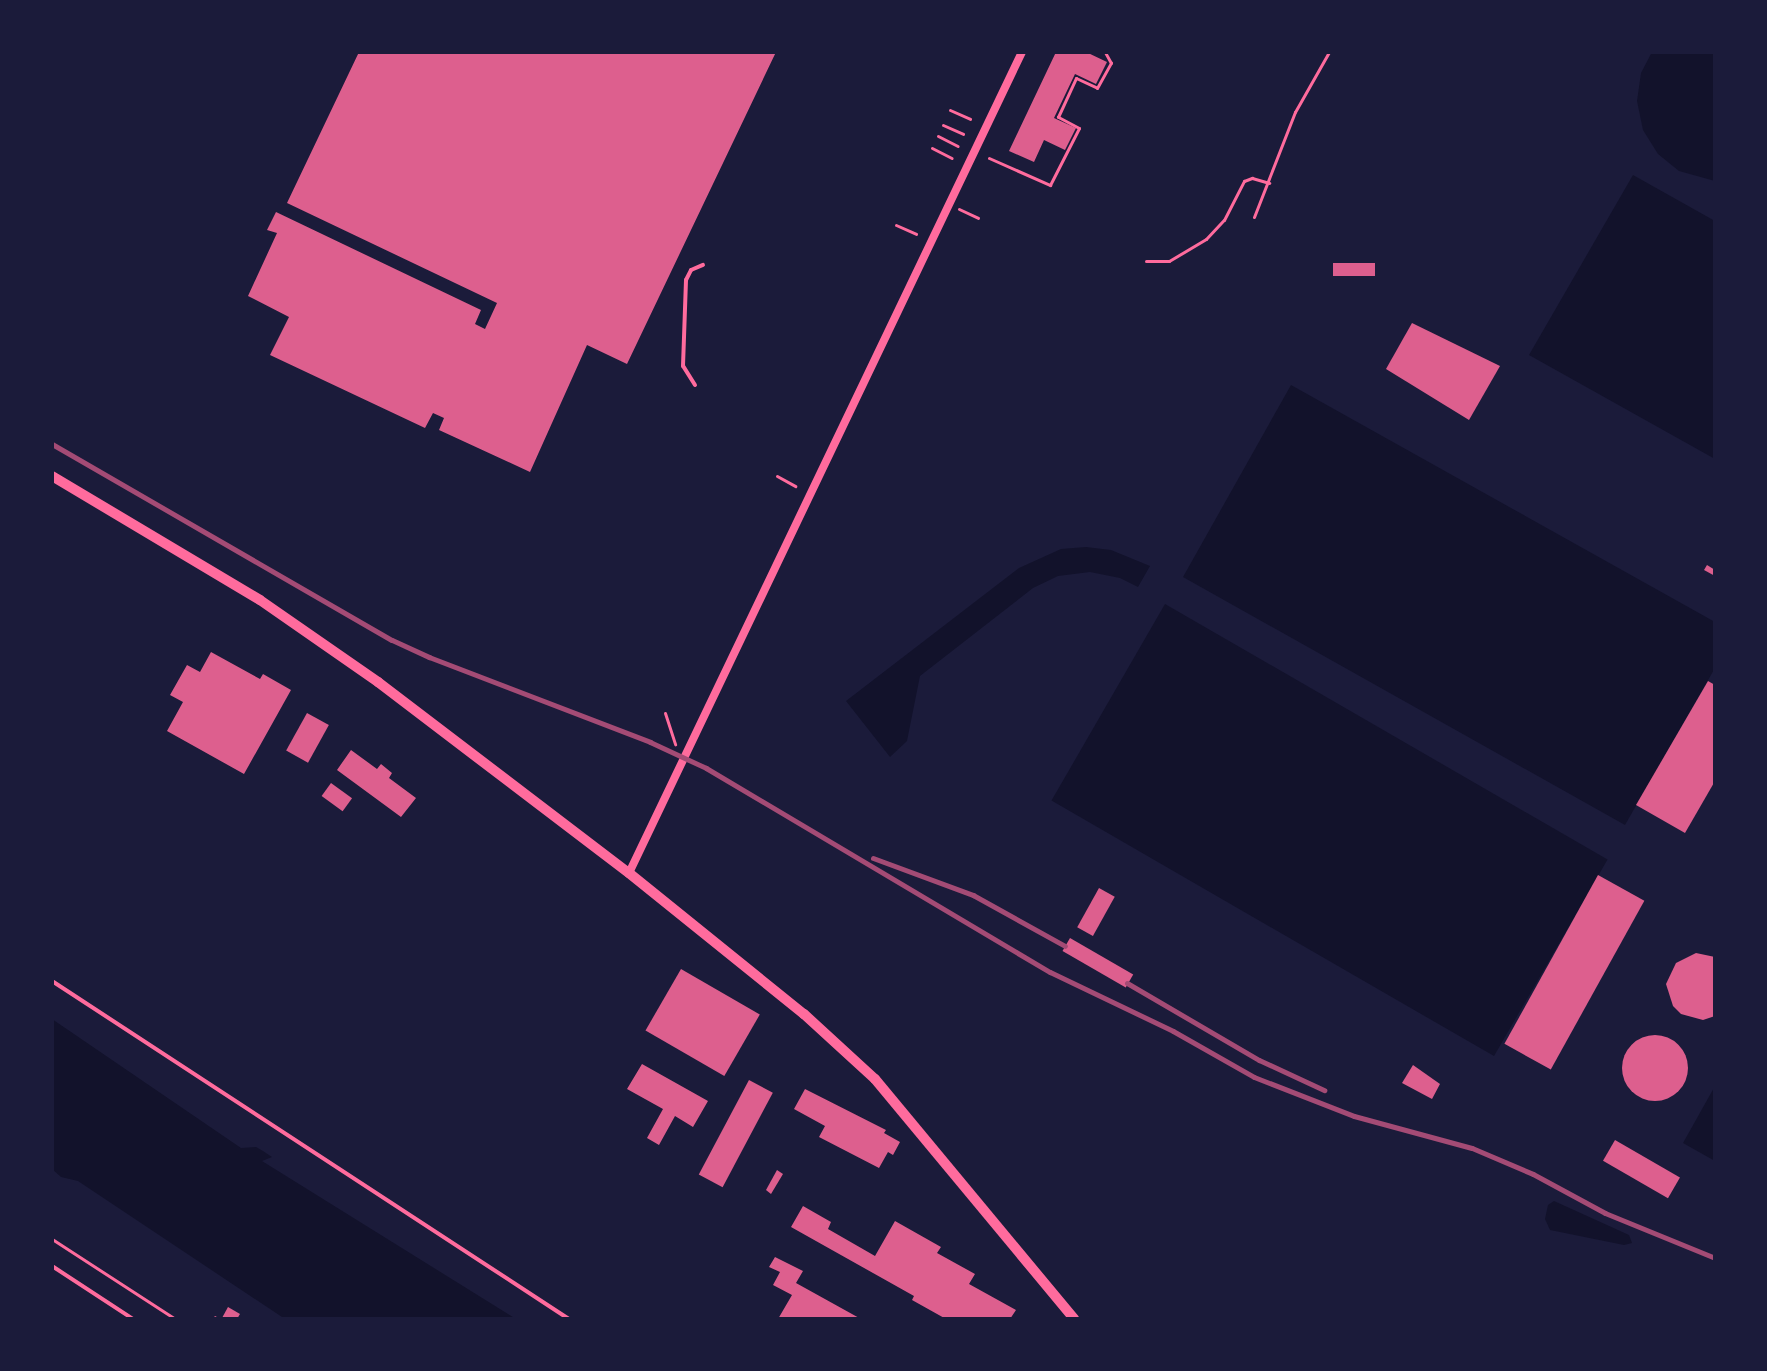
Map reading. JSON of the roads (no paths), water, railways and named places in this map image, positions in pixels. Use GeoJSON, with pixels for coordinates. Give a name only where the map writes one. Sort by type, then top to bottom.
{"type":"FeatureCollection","features":[{"type":"Feature","properties":{"kind":"street"},"geometry":{"type":"LineString","coordinates":[[629,873],[1022,52]]}},
{"type":"Feature","properties":{"kind":"street"},"geometry":{"type":"LineString","coordinates":[[52,476],[289,619],[478,756],[804,1014],[875,1079],[1074,1319]]}},
{"type":"Feature","properties":{"kind":"lane"},"geometry":{"type":"LineString","coordinates":[[695,385],[683,366],[686,280],[691,270],[703,265]]}},
{"type":"Feature","properties":{"kind":"lane"},"geometry":{"type":"LineString","coordinates":[[52,981],[258,1119],[569,1319]]}},
{"type":"Feature","properties":{"kind":"lane"},"geometry":{"type":"LineString","coordinates":[[52,1266],[133,1319]]}},
{"type":"Feature","properties":{"kind":"railway"},"geometry":{"type":"LineString","coordinates":[[52,444],[392,640],[650,742],[706,768],[1050,972],[1173,1031],[1254,1077],[1354,1116],[1472,1148],[1533,1174],[1605,1213],[1715,1258]]}},
{"type":"Feature","properties":{"kind":"railway"},"geometry":{"type":"LineString","coordinates":[[873,858],[973,895],[1065,946]]}},
{"type":"Feature","properties":{"kind":"railway"},"geometry":{"type":"LineString","coordinates":[[1127,983],[1259,1060],[1324,1090]]}}]}
